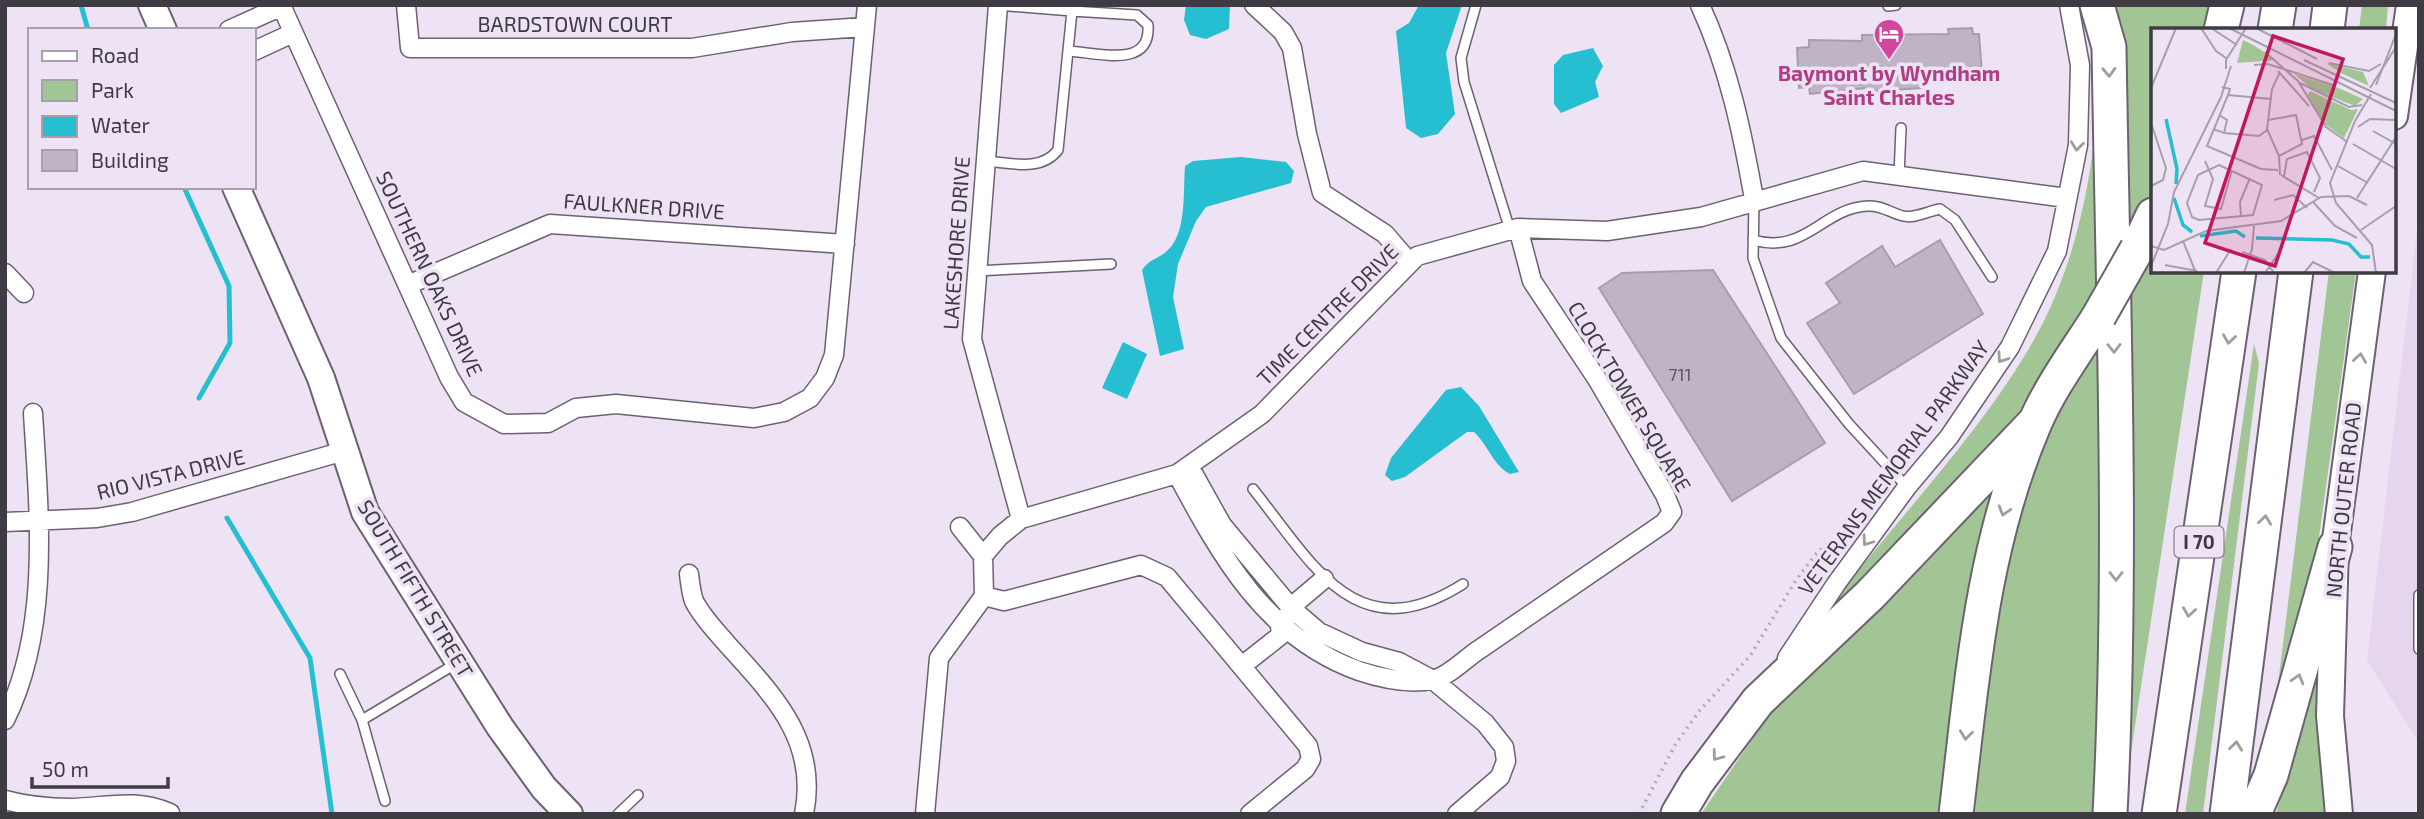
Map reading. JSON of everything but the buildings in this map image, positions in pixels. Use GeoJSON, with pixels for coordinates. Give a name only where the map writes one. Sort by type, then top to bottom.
{"type":"FeatureCollection","features":[{"type":"Feature","properties":{"kind":"highway"},"geometry":{"type":"LineString","coordinates":[[2097,5],[2109,47],[2116,422],[2117,682],[2110,814]]}},
{"type":"Feature","properties":{"kind":"highway"},"geometry":{"type":"LineString","coordinates":[[2221,28],[2227,5]]}},
{"type":"Feature","properties":{"kind":"highway"},"geometry":{"type":"LineString","coordinates":[[2275,28],[2279,5]]}},
{"type":"Feature","properties":{"kind":"highway"},"geometry":{"type":"LineString","coordinates":[[2327,28],[2330,5]]}},
{"type":"Feature","properties":{"kind":"highway"},"geometry":{"type":"LineString","coordinates":[[1956,814],[1981,606],[2003,512],[2034,423],[2099,316],[2151,219]]}},
{"type":"Feature","properties":{"kind":"highway","name":"I 70"},"geometry":{"type":"LineString","coordinates":[[2160,814],[2239,273]]}},
{"type":"Feature","properties":{"kind":"highway"},"geometry":{"type":"LineString","coordinates":[[2227,814],[2296,273]]}},
{"type":"Feature","properties":{"kind":"highway"},"geometry":{"type":"LineString","coordinates":[[1678,814],[1698,782],[1758,701],[1870,595],[2034,423]]}},
{"type":"Feature","properties":{"kind":"highway"},"geometry":{"type":"LineString","coordinates":[[2255,814],[2271,775],[2335,547]]}},
{"type":"Feature","properties":{"kind":"street"},"geometry":{"type":"LineString","coordinates":[[152,5],[162,28]]}},
{"type":"Feature","properties":{"kind":"street","name":"BARDSTOWN COURT"},"geometry":{"type":"LineString","coordinates":[[406,5],[410,48],[692,48],[792,32],[865,27]]}},
{"type":"Feature","properties":{"kind":"street","name":"SOUTHERN OAKS DRIVE"},"geometry":{"type":"LineString","coordinates":[[282,6],[410,285],[449,377],[464,402],[504,424],[548,423],[576,408],[616,404],[754,418],[784,412],[810,398],[825,378],[834,355],[867,5]]}},
{"type":"Feature","properties":{"kind":"street","name":"LAKESHORE DRIVE"},"geometry":{"type":"LineString","coordinates":[[998,5],[972,339],[1021,519]]}},
{"type":"Feature","properties":{"kind":"street"},"geometry":{"type":"LineString","coordinates":[[1254,5],[1283,32],[1292,48],[1299,100],[1322,193],[1385,234],[1410,263]]}},
{"type":"Feature","properties":{"kind":"street"},"geometry":{"type":"LineString","coordinates":[[1700,5],[1719,47],[1740,115],[1754,200]]}},
{"type":"Feature","properties":{"kind":"street","name":"VETERANS MEMORIAL PARKWAY"},"geometry":{"type":"LineString","coordinates":[[1758,701],[1836,584],[1907,487],[1949,437],[2010,347],[2057,251],[2078,145],[2080,65],[2069,5]]}},
{"type":"Feature","properties":{"kind":"street"},"geometry":{"type":"LineString","coordinates":[[2396,102],[2410,5]]}},
{"type":"Feature","properties":{"kind":"street"},"geometry":{"type":"LineString","coordinates":[[233,28],[282,6]]}},
{"type":"Feature","properties":{"kind":"street"},"geometry":{"type":"LineString","coordinates":[[256,50],[293,33]]}},
{"type":"Feature","properties":{"kind":"street","name":"TIME CENTRE DRIVE"},"geometry":{"type":"LineString","coordinates":[[983,556],[1000,536],[1021,519],[1183,470],[1262,414],[1416,256],[1514,229],[1607,231],[1701,217],[1863,171],[2067,198]]}},
{"type":"Feature","properties":{"kind":"street","name":"SOUTH FIFTH STREET"},"geometry":{"type":"LineString","coordinates":[[237,189],[321,377],[365,512],[430,611],[458,663],[544,788],[569,814]]}},
{"type":"Feature","properties":{"kind":"street","name":"FAULKNER DRIVE"},"geometry":{"type":"LineString","coordinates":[[410,285],[550,224],[845,244]]}},
{"type":"Feature","properties":{"kind":"street","name":"CLOCK TOWER SQUARE"},"geometry":{"type":"LineString","coordinates":[[1433,680],[1664,523],[1672,512],[1597,379],[1532,281],[1514,229]]}},
{"type":"Feature","properties":{"kind":"street"},"geometry":{"type":"LineString","coordinates":[[5,273],[24,293]]}},
{"type":"Feature","properties":{"kind":"street","name":"NORTH OUTER ROAD"},"geometry":{"type":"LineString","coordinates":[[2339,814],[2330,716],[2335,547],[2372,273]]}},
{"type":"Feature","properties":{"kind":"street"},"geometry":{"type":"LineString","coordinates":[[5,720],[20,690],[32,625],[40,521],[33,412]]}},
{"type":"Feature","properties":{"kind":"street","name":"RIO VISTA DRIVE"},"geometry":{"type":"LineString","coordinates":[[5,522],[97,518],[132,512],[344,451]]}},
{"type":"Feature","properties":{"kind":"street"},"geometry":{"type":"LineString","coordinates":[[1183,470],[1247,590],[1280,626],[1308,647],[1379,678],[1433,680]]}},
{"type":"Feature","properties":{"kind":"street"},"geometry":{"type":"LineString","coordinates":[[1183,470],[1222,525],[1292,608],[1319,632],[1362,652],[1399,662],[1433,680],[1485,723],[1504,747],[1506,761],[1500,777],[1457,814]]}},
{"type":"Feature","properties":{"kind":"street"},"geometry":{"type":"LineString","coordinates":[[925,814],[939,658],[984,596],[983,556],[960,527]]}},
{"type":"Feature","properties":{"kind":"street"},"geometry":{"type":"LineString","coordinates":[[984,596],[1004,601],[1141,565],[1167,577],[1308,746],[1311,760],[1305,769],[1250,814]]}},
{"type":"Feature","properties":{"kind":"street"},"geometry":{"type":"LineString","coordinates":[[689,574],[693,599],[706,620],[778,701],[792,724],[805,764],[804,814]]}},
{"type":"Feature","properties":{"kind":"street"},"geometry":{"type":"LineString","coordinates":[[1243,665],[1281,635],[1280,626],[1292,608],[1324,579]]}},
{"type":"Feature","properties":{"kind":"street"},"geometry":{"type":"LineString","coordinates":[[5,800],[26,805],[72,808],[122,803],[150,804],[170,813]]}},
{"type":"Feature","properties":{"kind":"lane"},"geometry":{"type":"LineString","coordinates":[[998,5],[1137,15],[1148,25],[1149,40],[1142,51],[1132,55],[1069,51]]}},
{"type":"Feature","properties":{"kind":"lane"},"geometry":{"type":"LineString","coordinates":[[1476,5],[1461,58],[1464,82],[1514,229]]}},
{"type":"Feature","properties":{"kind":"lane"},"geometry":{"type":"LineString","coordinates":[[1888,6],[1896,5]]}},
{"type":"Feature","properties":{"kind":"lane"},"geometry":{"type":"LineString","coordinates":[[986,161],[1038,164],[1049,161],[1058,150],[1072,11]]}},
{"type":"Feature","properties":{"kind":"lane"},"geometry":{"type":"LineString","coordinates":[[1899,176],[1901,128]]}},
{"type":"Feature","properties":{"kind":"lane"},"geometry":{"type":"LineString","coordinates":[[1754,200],[1753,258],[1781,338],[1849,424],[1907,487]]}},
{"type":"Feature","properties":{"kind":"lane"},"geometry":{"type":"LineString","coordinates":[[1753,240],[1770,245],[1788,243],[1844,212],[1868,206],[1912,217],[1940,209],[1955,220],[1992,277]]}},
{"type":"Feature","properties":{"kind":"lane"},"geometry":{"type":"LineString","coordinates":[[977,271],[1111,264]]}},
{"type":"Feature","properties":{"kind":"lane"},"geometry":{"type":"LineString","coordinates":[[1253,489],[1324,579],[1350,599],[1389,608],[1428,603],[1463,584]]}},
{"type":"Feature","properties":{"kind":"lane"},"geometry":{"type":"LineString","coordinates":[[2419,595],[2419,649]]}},
{"type":"Feature","properties":{"kind":"lane"},"geometry":{"type":"LineString","coordinates":[[362,720],[458,663]]}},
{"type":"Feature","properties":{"kind":"lane"},"geometry":{"type":"LineString","coordinates":[[340,674],[362,720],[385,801]]}},
{"type":"Feature","properties":{"kind":"lane"},"geometry":{"type":"LineString","coordinates":[[618,814],[638,795]]}},
{"type":"Feature","properties":{"kind":"path"},"geometry":{"type":"LineString","coordinates":[[1639,814],[1675,745],[1700,710],[1750,656],[1802,571],[1848,522],[1878,498]]}},
{"type":"Feature","properties":{"kind":"shaded area"},"geometry":{"type":"Polygon","coordinates":[[[2419,213],[2419,743],[2367,660],[2419,213]]]}},
{"type":"Feature","properties":{"kind":"green space"},"geometry":{"type":"Polygon","coordinates":[[[2112,5],[2219,5],[2213,28],[2151,28],[2151,201],[2128,246],[2112,5]]]}},
{"type":"Feature","properties":{"kind":"green space"},"geometry":{"type":"Polygon","coordinates":[[[2362,5],[2388,5],[2386,28],[2359,28],[2362,5]]]}},
{"type":"Feature","properties":{"kind":"green space"},"geometry":{"type":"Polygon","coordinates":[[[2093,150],[2099,150],[2102,292],[2014,423],[1839,605],[1835,600],[1999,395],[2043,323],[2075,238],[2093,150]]]}},
{"type":"Feature","properties":{"kind":"green space"},"geometry":{"type":"Polygon","coordinates":[[[2151,244],[2151,273],[2204,273],[2125,792],[2127,292],[2151,244]]]}},
{"type":"Feature","properties":{"kind":"green space"},"geometry":{"type":"Polygon","coordinates":[[[2329,273],[2356,273],[2314,573],[2274,717],[2329,273]]]}},
{"type":"Feature","properties":{"kind":"green space"},"geometry":{"type":"Polygon","coordinates":[[[2254,344],[2259,363],[2203,814],[2185,814],[2254,344]]]}},
{"type":"Feature","properties":{"kind":"green space"},"geometry":{"type":"Polygon","coordinates":[[[2098,350],[2104,514],[2101,814],[1975,814],[1982,697],[1993,599],[2038,454],[2058,411],[2098,350]]]}},
{"type":"Feature","properties":{"kind":"green space"},"geometry":{"type":"Polygon","coordinates":[[[2005,468],[1943,814],[1701,814],[1764,722],[1817,656],[2005,468]]]}},
{"type":"Feature","properties":{"kind":"green space"},"geometry":{"type":"Polygon","coordinates":[[[2322,651],[2320,703],[2325,814],[2276,814],[2322,651]]]}},
{"type":"Feature","properties":{"kind":"water"},"geometry":{"type":"Polygon","coordinates":[[[1186,5],[1230,5],[1229,29],[1206,39],[1190,35],[1184,20],[1186,5]]]}},
{"type":"Feature","properties":{"kind":"water"},"geometry":{"type":"Polygon","coordinates":[[[1419,5],[1462,5],[1446,53],[1455,114],[1438,134],[1421,138],[1406,128],[1396,31],[1409,23],[1419,5]]]}},
{"type":"Feature","properties":{"kind":"water"},"geometry":{"type":"Polygon","coordinates":[[[1593,48],[1603,66],[1595,82],[1599,97],[1561,113],[1554,104],[1554,65],[1563,55],[1593,48]]]}},
{"type":"Feature","properties":{"kind":"water"},"geometry":{"type":"Polygon","coordinates":[[[1241,157],[1286,162],[1294,171],[1291,183],[1206,207],[1196,221],[1178,264],[1173,297],[1184,349],[1160,356],[1142,270],[1168,250],[1178,233],[1183,211],[1185,166],[1193,161],[1241,157]]]}},
{"type":"Feature","properties":{"kind":"water"},"geometry":{"type":"Polygon","coordinates":[[[1123,342],[1147,354],[1127,399],[1102,388],[1123,342]]]}},
{"type":"Feature","properties":{"kind":"water"},"geometry":{"type":"Polygon","coordinates":[[[1461,387],[1479,406],[1519,472],[1510,474],[1504,470],[1474,432],[1467,432],[1405,477],[1392,481],[1385,475],[1391,458],[1446,390],[1461,387]]]}},
{"type":"Feature","properties":{"kind":"waterway"},"geometry":{"type":"LineString","coordinates":[[81,5],[87,28]]}},
{"type":"Feature","properties":{"kind":"waterway"},"geometry":{"type":"LineString","coordinates":[[185,189],[229,286],[230,343],[199,398]]}},
{"type":"Feature","properties":{"kind":"waterway"},"geometry":{"type":"LineString","coordinates":[[227,518],[310,658],[332,814]]}},
{"type":"Feature","properties":{"kind":"place","name":"Baymont by Wyndham Saint Charles"},"geometry":{"type":"Point","coordinates":[1889,61]}}]}
